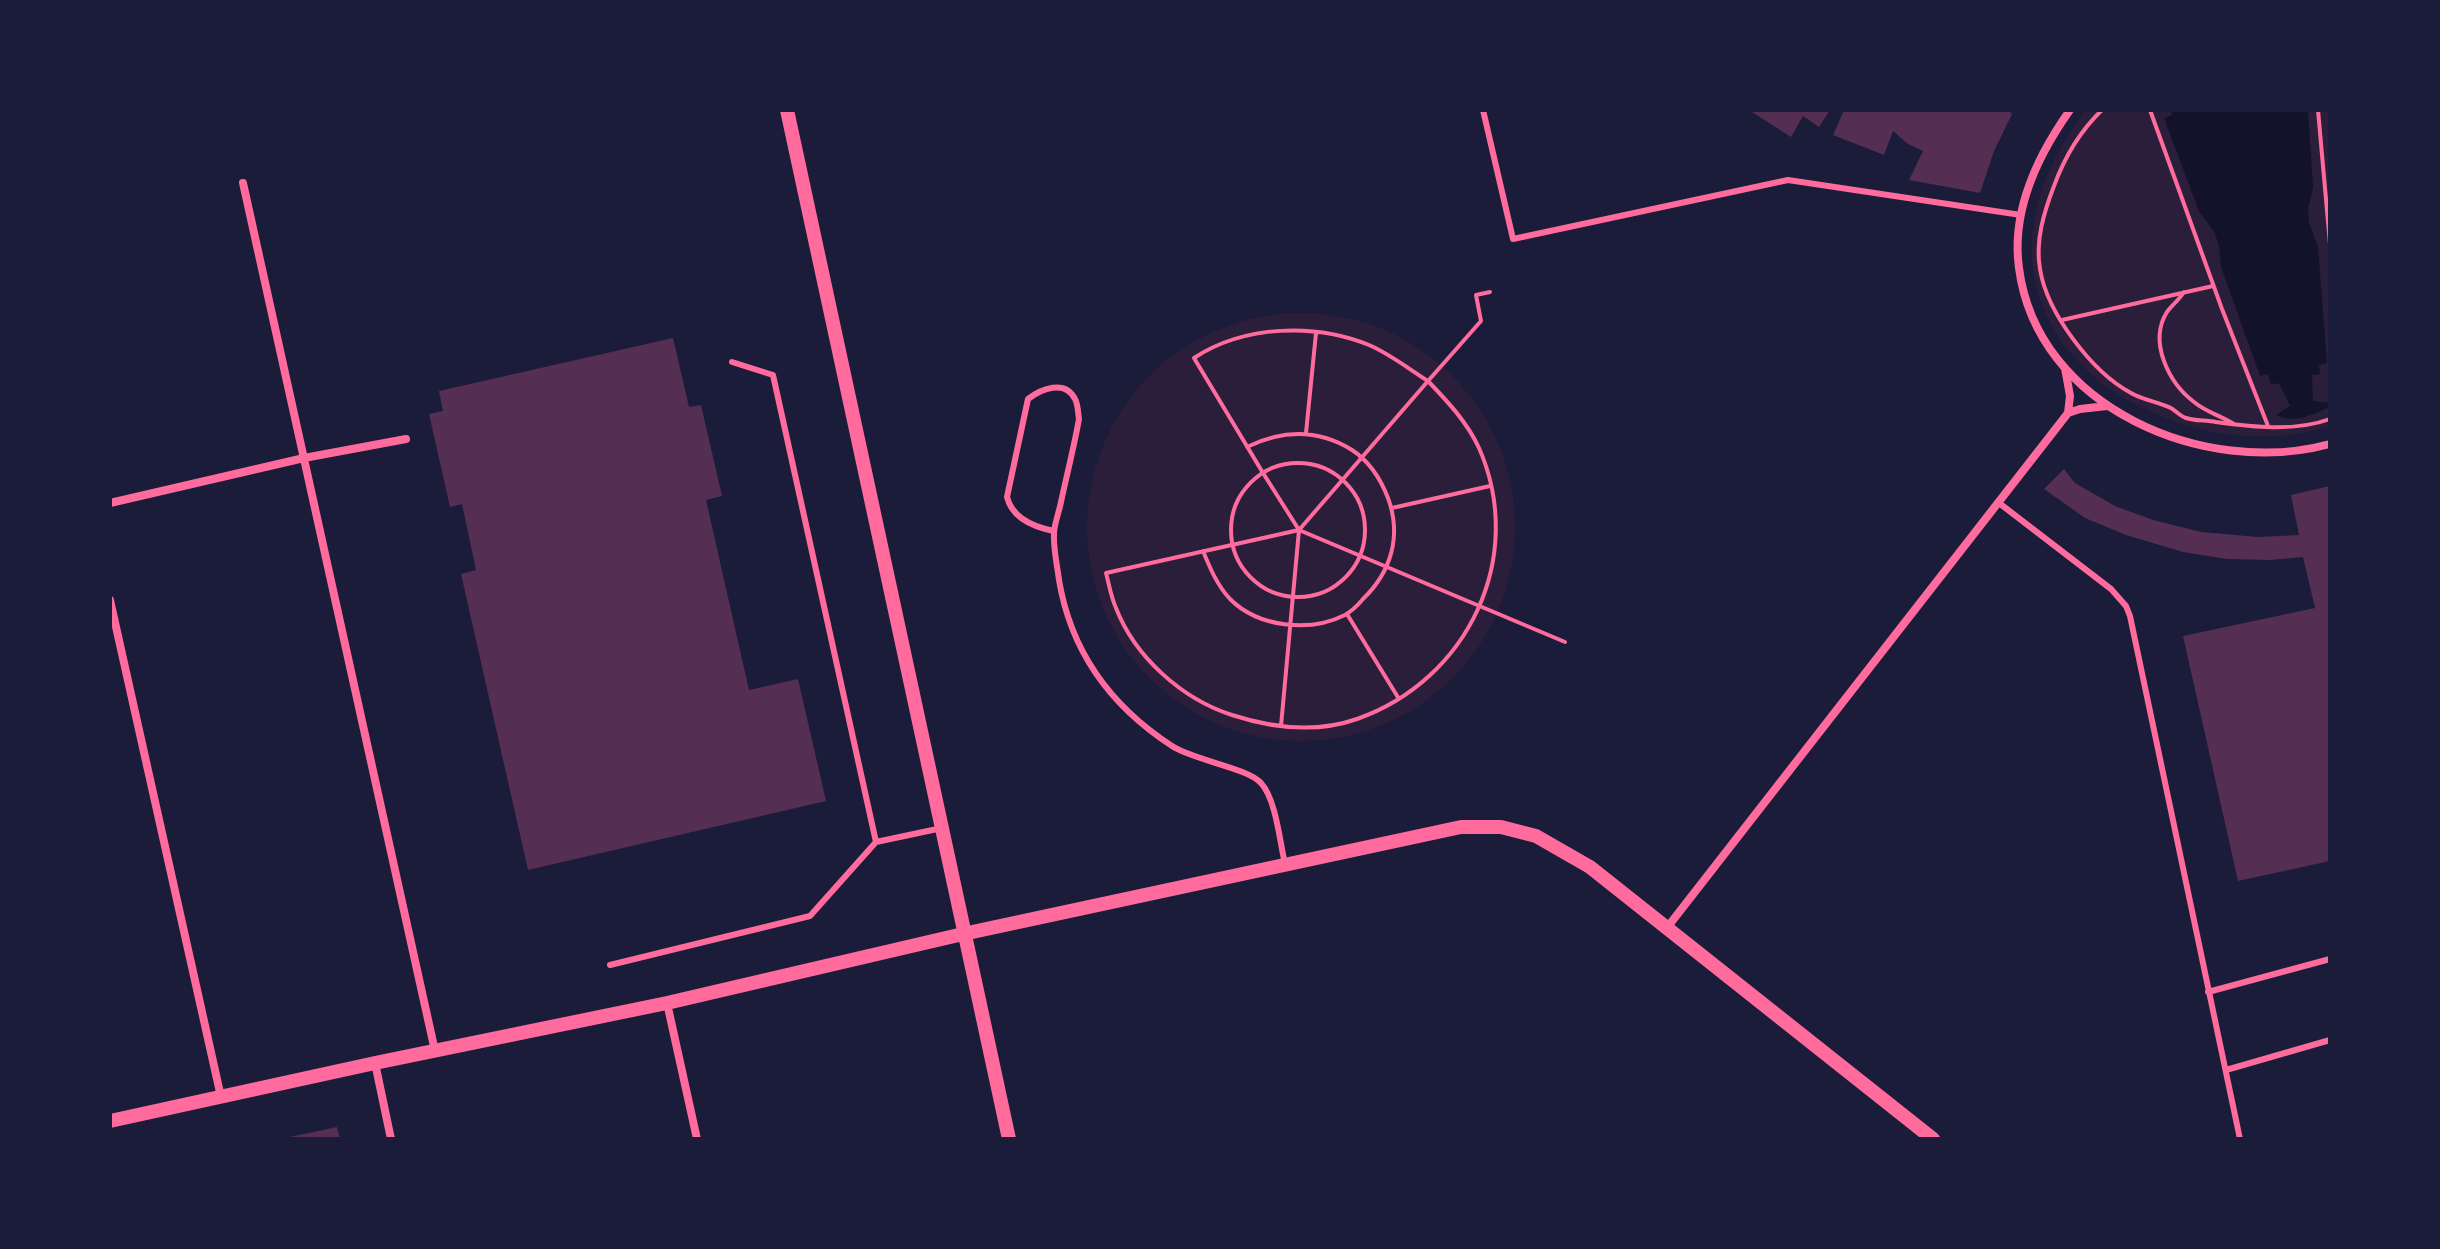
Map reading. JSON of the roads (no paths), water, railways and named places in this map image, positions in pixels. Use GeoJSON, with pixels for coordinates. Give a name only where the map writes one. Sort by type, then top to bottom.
{"type":"FeatureCollection","features":[{"type":"Feature","properties":{"kind":"street"},"geometry":{"type":"LineString","coordinates":[[787,110],[1009,1139]]}},
{"type":"Feature","properties":{"kind":"street"},"geometry":{"type":"LineString","coordinates":[[2070,110],[2044,150],[2031,179],[2021,215],[2018,266],[2023,292],[2041,336],[2064,367],[2109,406],[2159,433],[2208,448],[2232,453],[2278,454],[2330,444]]}},
{"type":"Feature","properties":{"kind":"street"},"geometry":{"type":"LineString","coordinates":[[243,183],[435,1051]]}},
{"type":"Feature","properties":{"kind":"street"},"geometry":{"type":"LineString","coordinates":[[1666,929],[2068,413],[2070,396],[2064,367]]}},
{"type":"Feature","properties":{"kind":"street"},"geometry":{"type":"LineString","coordinates":[[2068,413],[2109,406]]}},
{"type":"Feature","properties":{"kind":"street"},"geometry":{"type":"LineString","coordinates":[[110,503],[304,458],[406,439]]}},
{"type":"Feature","properties":{"kind":"street"},"geometry":{"type":"LineString","coordinates":[[110,600],[221,1097]]}},
{"type":"Feature","properties":{"kind":"street"},"geometry":{"type":"LineString","coordinates":[[110,1121],[667,1003],[1285,864],[1461,827],[1501,827],[1536,836],[1590,867],[1933,1139]]}},
{"type":"Feature","properties":{"kind":"street"},"geometry":{"type":"LineString","coordinates":[[667,1003],[697,1139]]}},
{"type":"Feature","properties":{"kind":"street"},"geometry":{"type":"LineString","coordinates":[[375,1063],[391,1139]]}},
{"type":"Feature","properties":{"kind":"lane"},"geometry":{"type":"LineString","coordinates":[[1483,110],[1513,239],[1788,180],[2021,215]]}},
{"type":"Feature","properties":{"kind":"lane"},"geometry":{"type":"LineString","coordinates":[[732,362],[773,375],[876,842]]}},
{"type":"Feature","properties":{"kind":"lane"},"geometry":{"type":"LineString","coordinates":[[1054,531],[1037,527],[1022,518],[1009,507],[1007,497],[1028,399],[1041,389],[1056,387],[1069,391],[1076,400],[1079,419],[1054,531],[1061,596],[1084,655],[1098,679],[1130,713],[1172,747],[1261,782],[1270,799],[1285,864]]}},
{"type":"Feature","properties":{"kind":"lane"},"geometry":{"type":"LineString","coordinates":[[1999,503],[2111,589],[2126,606],[2130,616],[2240,1139]]}},
{"type":"Feature","properties":{"kind":"lane"},"geometry":{"type":"LineString","coordinates":[[610,965],[810,916],[876,842],[942,828]]}},
{"type":"Feature","properties":{"kind":"lane"},"geometry":{"type":"LineString","coordinates":[[2208,992],[2330,959]]}},
{"type":"Feature","properties":{"kind":"lane"},"geometry":{"type":"LineString","coordinates":[[2226,1070],[2330,1040]]}}]}
